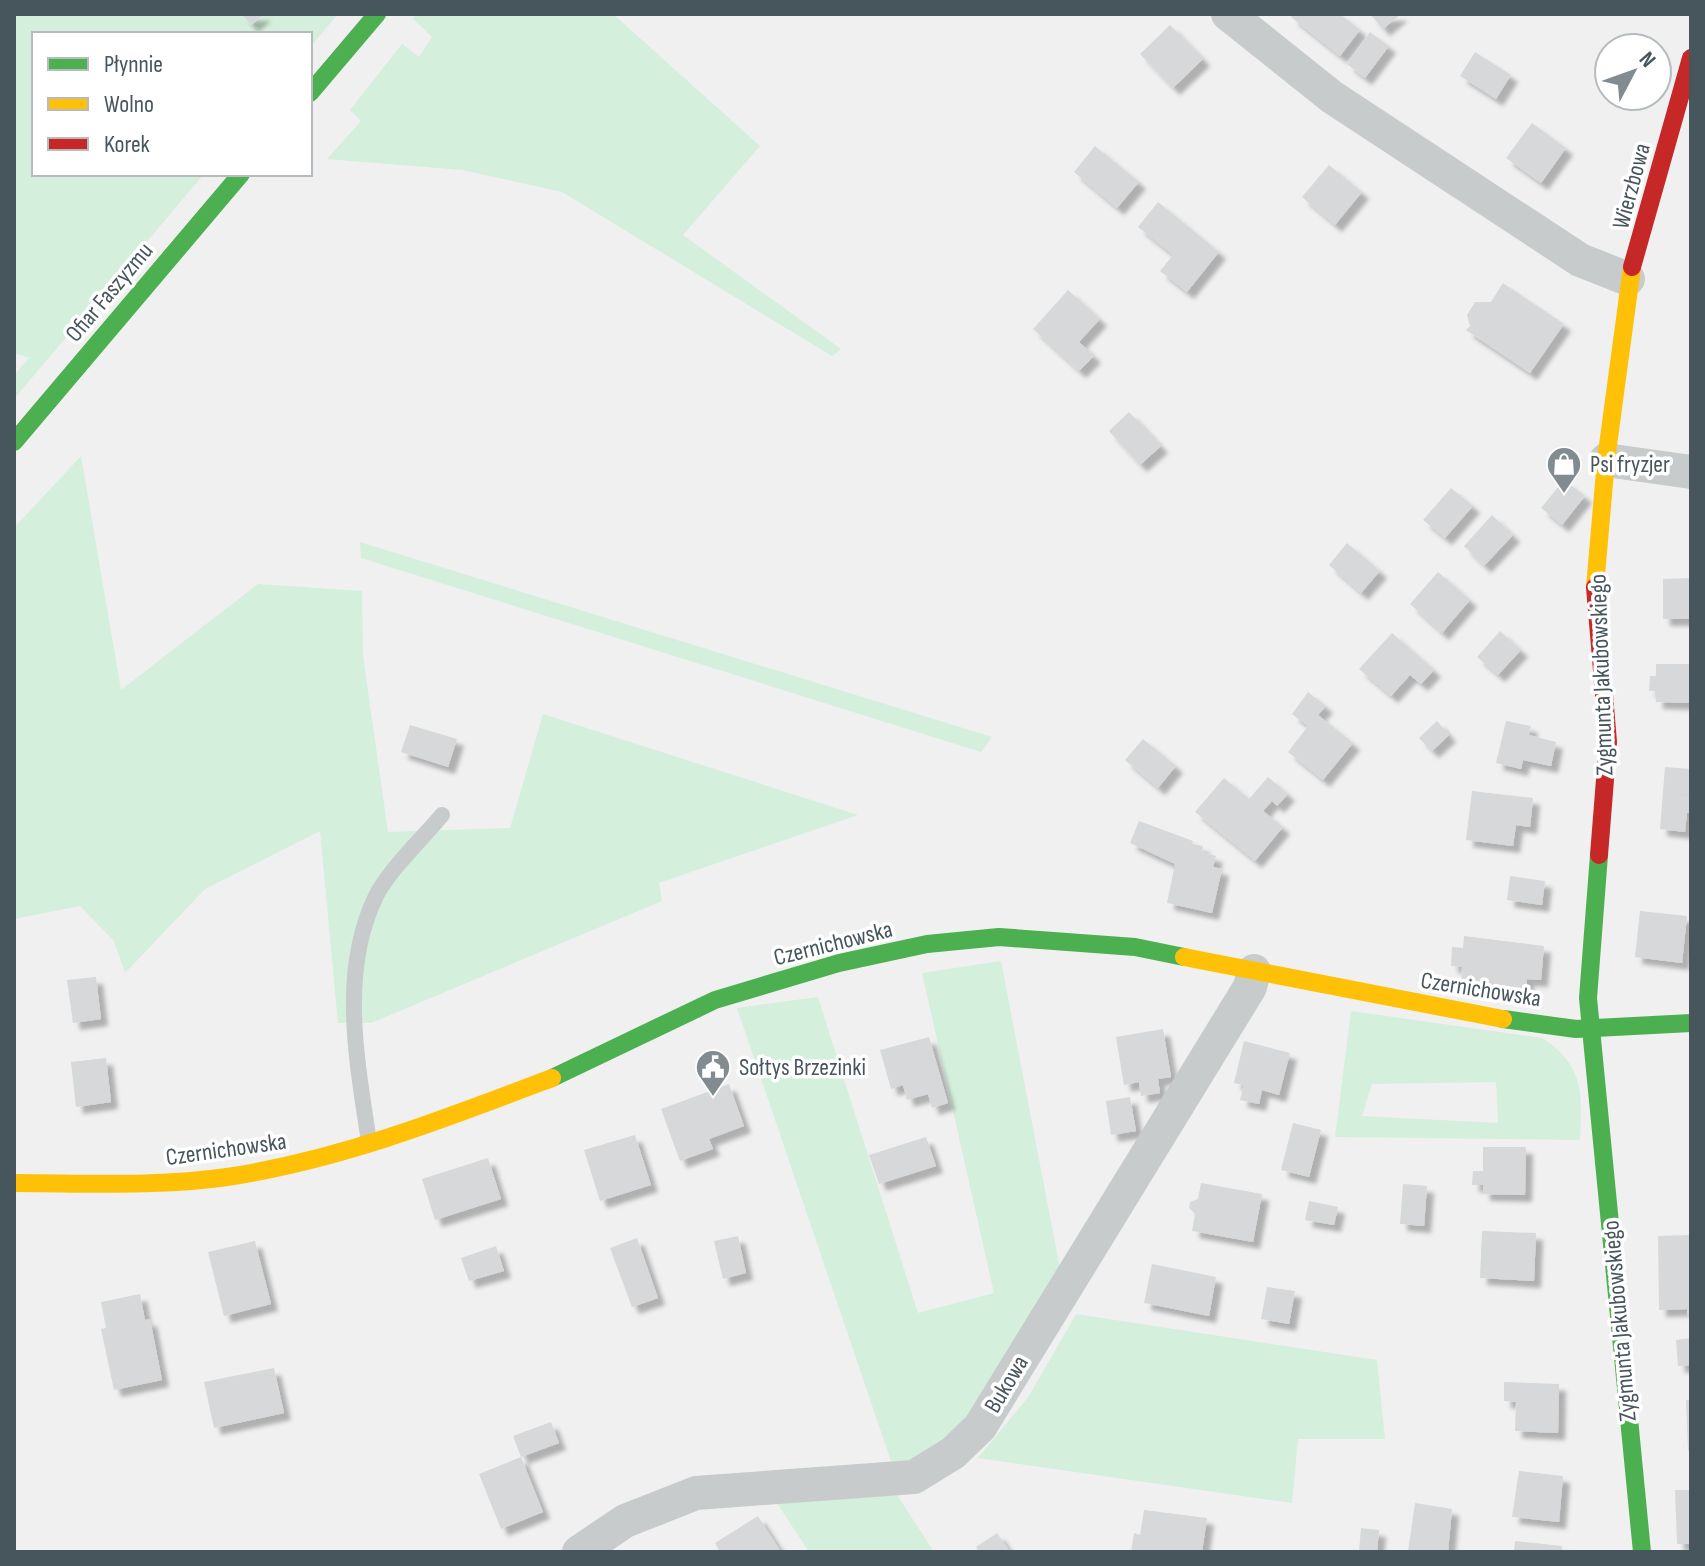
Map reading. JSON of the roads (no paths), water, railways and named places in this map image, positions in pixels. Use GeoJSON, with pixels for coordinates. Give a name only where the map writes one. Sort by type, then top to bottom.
{"type":"FeatureCollection","features":[{"type":"Feature","properties":{"kind":"street"},"geometry":{"type":"LineString","coordinates":[[312,91],[377,14]]}},
{"type":"Feature","properties":{"kind":"street"},"geometry":{"type":"LineString","coordinates":[[1228,14],[1332,97],[1580,260],[1628,279]]}},
{"type":"Feature","properties":{"kind":"street","name":"Wierzbowa"},"geometry":{"type":"LineString","coordinates":[[1628,279],[1691,58]]}},
{"type":"Feature","properties":{"kind":"street","name":"Ofiar Faszyzmu"},"geometry":{"type":"LineString","coordinates":[[14,442],[239,176]]}},
{"type":"Feature","properties":{"kind":"street","name":"Zygmunta Jakubowskiego"},"geometry":{"type":"LineString","coordinates":[[1628,279],[1606,460],[1594,599],[1608,742],[1588,998],[1642,1552]]}},
{"type":"Feature","properties":{"kind":"street"},"geometry":{"type":"LineString","coordinates":[[1606,460],[1691,472]]}},
{"type":"Feature","properties":{"kind":"street","name":"Czernichowska"},"geometry":{"type":"LineString","coordinates":[[14,1183],[141,1183],[225,1177],[314,1160],[440,1121],[559,1075],[715,1000],[839,963],[927,944],[1038,937],[1135,947],[1472,1015],[1591,1031],[1691,1023]]}},
{"type":"Feature","properties":{"kind":"street","name":"Bukowa"},"geometry":{"type":"LineString","coordinates":[[579,1552],[625,1521],[696,1493],[914,1477],[953,1453],[980,1427],[1250,987],[1254,971]]}},
{"type":"Feature","properties":{"kind":"lane"},"geometry":{"type":"LineString","coordinates":[[369,1143],[355,1046],[356,954],[377,894],[442,815]]}},
{"type":"Feature","properties":{"kind":"place","name":"Psi fryzjer"},"geometry":{"type":"Point","coordinates":[1564,495]}},
{"type":"Feature","properties":{"kind":"place","name":"Sołtys Brzezinki"},"geometry":{"type":"Point","coordinates":[713,1098]}}]}
